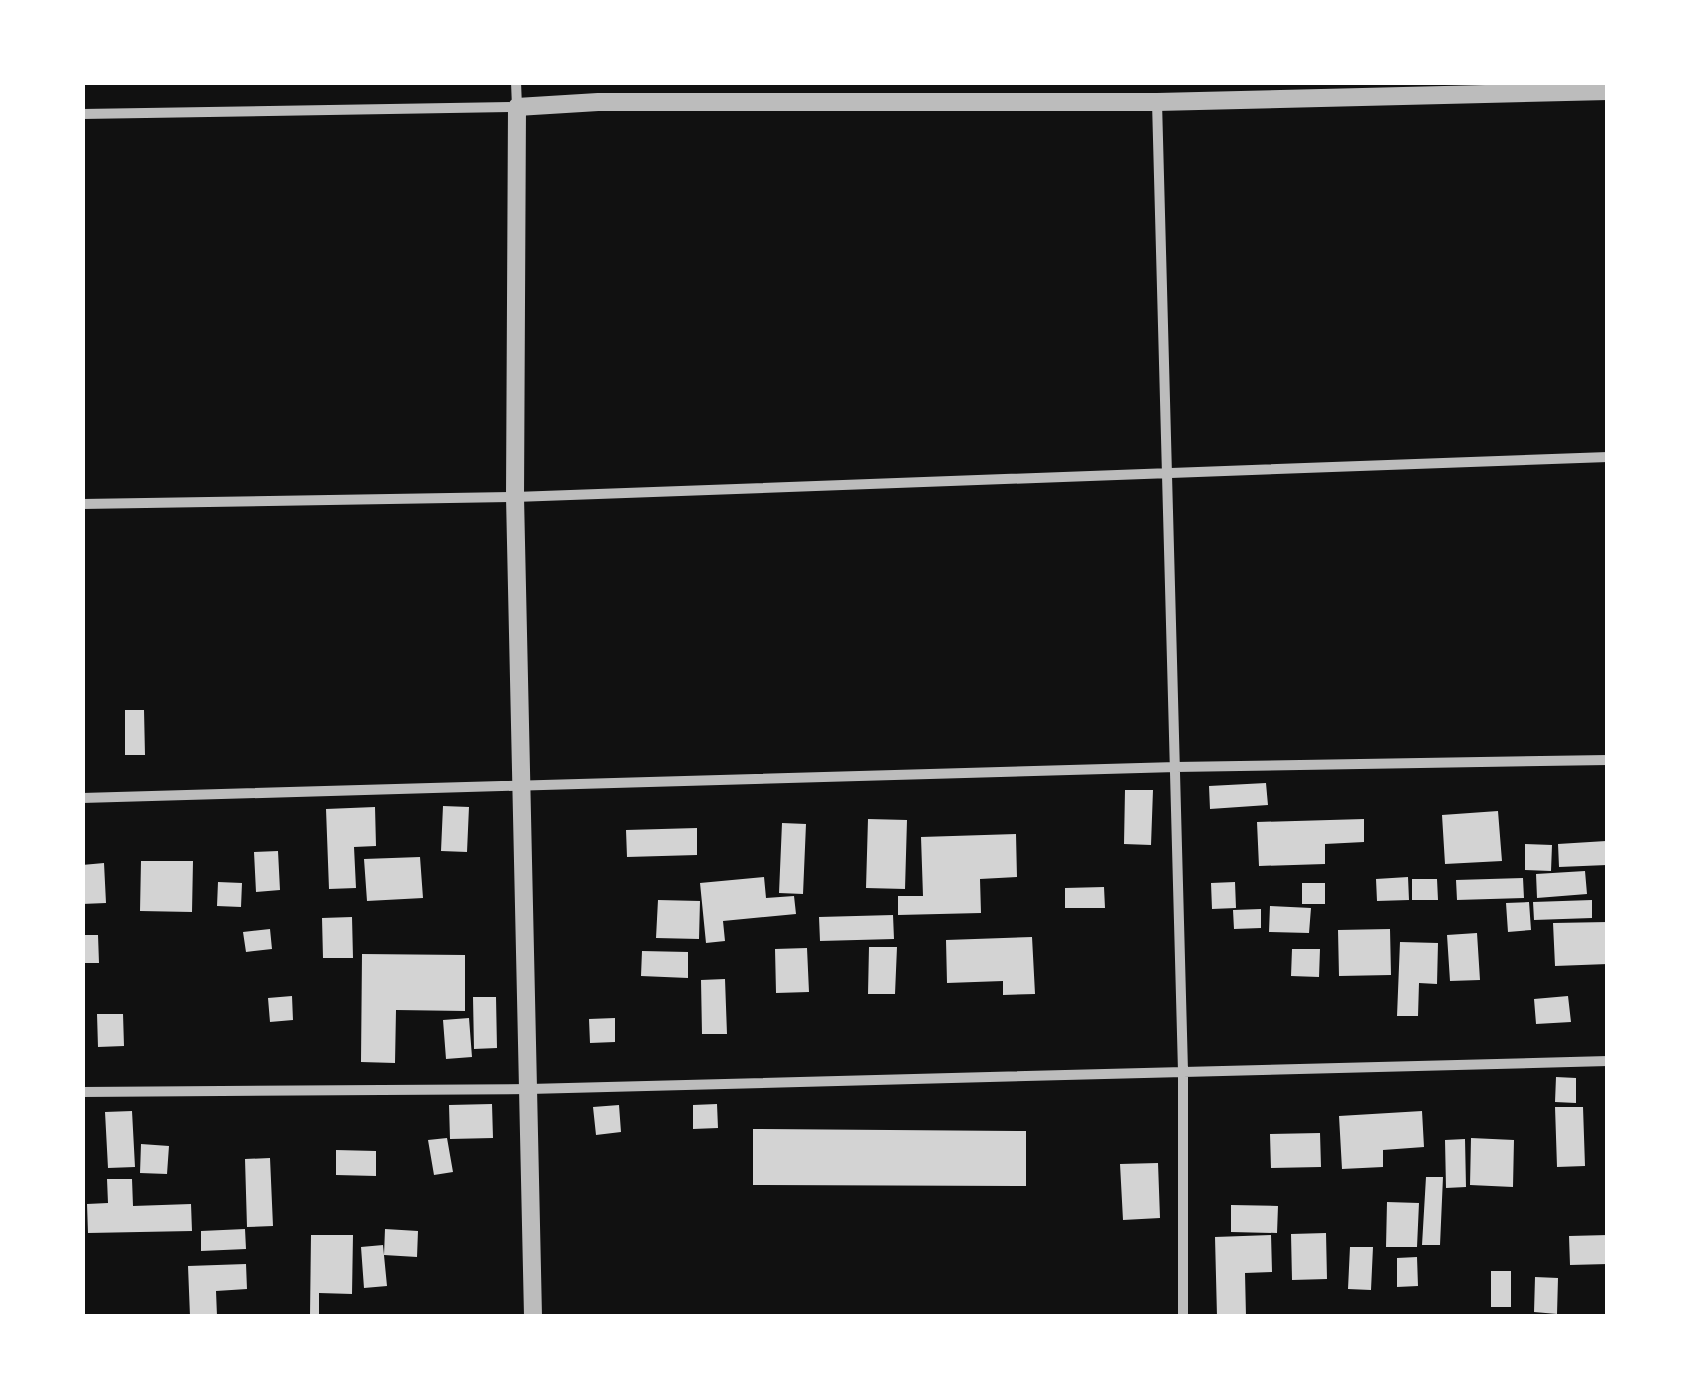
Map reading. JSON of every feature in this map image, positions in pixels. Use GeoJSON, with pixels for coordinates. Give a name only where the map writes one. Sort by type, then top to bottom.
{"type":"FeatureCollection","features":[{"type":"Feature","properties":{"kind":"street"},"geometry":{"type":"LineString","coordinates":[[516,82],[514,498],[533,1316]]}},
{"type":"Feature","properties":{"kind":"street"},"geometry":{"type":"LineString","coordinates":[[82,114],[517,107],[598,102],[1156,102],[1608,91]]}},
{"type":"Feature","properties":{"kind":"street"},"geometry":{"type":"LineString","coordinates":[[1156,102],[1184,1071],[1183,1316]]}},
{"type":"Feature","properties":{"kind":"street"},"geometry":{"type":"LineString","coordinates":[[82,504],[514,498],[1608,457]]}},
{"type":"Feature","properties":{"kind":"street"},"geometry":{"type":"LineString","coordinates":[[82,798],[1176,767],[1608,760]]}},
{"type":"Feature","properties":{"kind":"street"},"geometry":{"type":"LineString","coordinates":[[82,1092],[528,1089],[1608,1061]]}},
{"type":"Feature","properties":{"kind":"building"},"geometry":{"type":"Polygon","coordinates":[[[125,710],[144,710],[145,755],[125,755],[125,710]]]}},
{"type":"Feature","properties":{"kind":"building"},"geometry":{"type":"Polygon","coordinates":[[[1266,783],[1268,805],[1210,809],[1209,786],[1266,783]]]}},
{"type":"Feature","properties":{"kind":"building"},"geometry":{"type":"Polygon","coordinates":[[[1125,790],[1153,790],[1151,845],[1124,844],[1125,790]]]}},
{"type":"Feature","properties":{"kind":"building"},"geometry":{"type":"Polygon","coordinates":[[[443,806],[469,807],[467,852],[441,851],[443,806]]]}},
{"type":"Feature","properties":{"kind":"building"},"geometry":{"type":"Polygon","coordinates":[[[375,807],[376,846],[354,847],[356,888],[329,889],[326,809],[375,807]]]}},
{"type":"Feature","properties":{"kind":"building"},"geometry":{"type":"Polygon","coordinates":[[[1498,811],[1502,861],[1445,864],[1442,815],[1498,811]]]}},
{"type":"Feature","properties":{"kind":"building"},"geometry":{"type":"Polygon","coordinates":[[[868,819],[907,820],[905,889],[866,888],[868,819]]]}},
{"type":"Feature","properties":{"kind":"building"},"geometry":{"type":"Polygon","coordinates":[[[1364,819],[1364,842],[1325,844],[1325,864],[1259,866],[1257,822],[1364,819]]]}},
{"type":"Feature","properties":{"kind":"building"},"geometry":{"type":"Polygon","coordinates":[[[782,823],[806,824],[803,894],[779,893],[782,823]]]}},
{"type":"Feature","properties":{"kind":"building"},"geometry":{"type":"Polygon","coordinates":[[[697,828],[697,855],[627,857],[626,830],[697,828]]]}},
{"type":"Feature","properties":{"kind":"building"},"geometry":{"type":"Polygon","coordinates":[[[1016,834],[1017,877],[980,879],[981,913],[898,915],[898,896],[923,896],[921,837],[1016,834]]]}},
{"type":"Feature","properties":{"kind":"building"},"geometry":{"type":"Polygon","coordinates":[[[1606,841],[1607,865],[1559,867],[1558,844],[1606,841]]]}},
{"type":"Feature","properties":{"kind":"building"},"geometry":{"type":"Polygon","coordinates":[[[1525,844],[1552,845],[1551,871],[1525,870],[1525,844]]]}},
{"type":"Feature","properties":{"kind":"building"},"geometry":{"type":"Polygon","coordinates":[[[278,851],[280,890],[256,892],[254,852],[278,851]]]}},
{"type":"Feature","properties":{"kind":"building"},"geometry":{"type":"Polygon","coordinates":[[[420,857],[423,898],[367,901],[364,859],[420,857]]]}},
{"type":"Feature","properties":{"kind":"building"},"geometry":{"type":"Polygon","coordinates":[[[141,861],[193,861],[192,912],[140,911],[141,861]]]}},
{"type":"Feature","properties":{"kind":"building"},"geometry":{"type":"Polygon","coordinates":[[[104,863],[106,903],[82,904],[82,865],[104,863]]]}},
{"type":"Feature","properties":{"kind":"building"},"geometry":{"type":"Polygon","coordinates":[[[1585,871],[1587,894],[1537,898],[1536,874],[1585,871]]]}},
{"type":"Feature","properties":{"kind":"building"},"geometry":{"type":"Polygon","coordinates":[[[764,877],[766,898],[794,896],[796,914],[723,921],[725,941],[706,943],[700,883],[764,877]]]}},
{"type":"Feature","properties":{"kind":"building"},"geometry":{"type":"Polygon","coordinates":[[[1408,877],[1409,900],[1377,901],[1376,879],[1408,877]]]}},
{"type":"Feature","properties":{"kind":"building"},"geometry":{"type":"Polygon","coordinates":[[[1523,878],[1524,898],[1457,900],[1456,880],[1523,878]]]}},
{"type":"Feature","properties":{"kind":"building"},"geometry":{"type":"Polygon","coordinates":[[[1412,879],[1437,879],[1438,900],[1412,900],[1412,879]]]}},
{"type":"Feature","properties":{"kind":"building"},"geometry":{"type":"Polygon","coordinates":[[[218,882],[242,883],[241,907],[217,906],[218,882]]]}},
{"type":"Feature","properties":{"kind":"building"},"geometry":{"type":"Polygon","coordinates":[[[1235,882],[1236,908],[1212,909],[1211,883],[1235,882]]]}},
{"type":"Feature","properties":{"kind":"building"},"geometry":{"type":"Polygon","coordinates":[[[1302,883],[1325,883],[1325,904],[1302,904],[1302,883]]]}},
{"type":"Feature","properties":{"kind":"building"},"geometry":{"type":"Polygon","coordinates":[[[1104,887],[1105,908],[1065,908],[1065,888],[1104,887]]]}},
{"type":"Feature","properties":{"kind":"building"},"geometry":{"type":"Polygon","coordinates":[[[658,900],[700,901],[699,939],[656,938],[658,900]]]}},
{"type":"Feature","properties":{"kind":"building"},"geometry":{"type":"Polygon","coordinates":[[[1592,900],[1592,918],[1534,920],[1533,902],[1592,900]]]}},
{"type":"Feature","properties":{"kind":"building"},"geometry":{"type":"Polygon","coordinates":[[[1529,902],[1531,930],[1508,932],[1506,903],[1529,902]]]}},
{"type":"Feature","properties":{"kind":"building"},"geometry":{"type":"Polygon","coordinates":[[[1270,906],[1311,908],[1309,933],[1269,932],[1270,906]]]}},
{"type":"Feature","properties":{"kind":"building"},"geometry":{"type":"Polygon","coordinates":[[[1261,909],[1261,928],[1234,929],[1233,910],[1261,909]]]}},
{"type":"Feature","properties":{"kind":"building"},"geometry":{"type":"Polygon","coordinates":[[[893,915],[894,939],[820,941],[819,917],[893,915]]]}},
{"type":"Feature","properties":{"kind":"building"},"geometry":{"type":"Polygon","coordinates":[[[352,917],[353,958],[323,958],[322,918],[352,917]]]}},
{"type":"Feature","properties":{"kind":"building"},"geometry":{"type":"Polygon","coordinates":[[[1608,922],[1608,964],[1555,966],[1553,923],[1608,922]]]}},
{"type":"Feature","properties":{"kind":"building"},"geometry":{"type":"Polygon","coordinates":[[[270,929],[272,949],[246,952],[243,932],[270,929]]]}},
{"type":"Feature","properties":{"kind":"building"},"geometry":{"type":"Polygon","coordinates":[[[1390,929],[1391,975],[1339,976],[1338,930],[1390,929]]]}},
{"type":"Feature","properties":{"kind":"building"},"geometry":{"type":"Polygon","coordinates":[[[1477,933],[1480,980],[1450,981],[1447,935],[1477,933]]]}},
{"type":"Feature","properties":{"kind":"building"},"geometry":{"type":"Polygon","coordinates":[[[82,935],[98,935],[99,963],[82,963],[82,935]]]}},
{"type":"Feature","properties":{"kind":"building"},"geometry":{"type":"Polygon","coordinates":[[[1032,937],[1035,994],[1003,995],[1003,981],[947,983],[946,940],[1032,937]]]}},
{"type":"Feature","properties":{"kind":"building"},"geometry":{"type":"Polygon","coordinates":[[[1400,942],[1438,943],[1437,984],[1419,983],[1418,1016],[1397,1016],[1400,942]]]}},
{"type":"Feature","properties":{"kind":"building"},"geometry":{"type":"Polygon","coordinates":[[[869,947],[897,947],[895,994],[868,994],[869,947]]]}},
{"type":"Feature","properties":{"kind":"building"},"geometry":{"type":"Polygon","coordinates":[[[807,948],[809,992],[776,993],[775,949],[807,948]]]}},
{"type":"Feature","properties":{"kind":"building"},"geometry":{"type":"Polygon","coordinates":[[[1292,949],[1320,949],[1319,977],[1291,976],[1292,949]]]}},
{"type":"Feature","properties":{"kind":"building"},"geometry":{"type":"Polygon","coordinates":[[[642,951],[688,952],[688,978],[641,976],[642,951]]]}},
{"type":"Feature","properties":{"kind":"building"},"geometry":{"type":"Polygon","coordinates":[[[362,954],[465,955],[465,1011],[396,1010],[395,1063],[361,1062],[362,954]]]}},
{"type":"Feature","properties":{"kind":"building"},"geometry":{"type":"Polygon","coordinates":[[[725,979],[727,1034],[702,1034],[701,980],[725,979]]]}},
{"type":"Feature","properties":{"kind":"building"},"geometry":{"type":"Polygon","coordinates":[[[292,996],[293,1020],[270,1022],[268,998],[292,996]]]}},
{"type":"Feature","properties":{"kind":"building"},"geometry":{"type":"Polygon","coordinates":[[[1568,996],[1571,1022],[1536,1024],[1534,999],[1568,996]]]}},
{"type":"Feature","properties":{"kind":"building"},"geometry":{"type":"Polygon","coordinates":[[[473,997],[496,997],[497,1048],[474,1049],[473,997]]]}},
{"type":"Feature","properties":{"kind":"building"},"geometry":{"type":"Polygon","coordinates":[[[97,1014],[123,1014],[124,1046],[98,1047],[97,1014]]]}},
{"type":"Feature","properties":{"kind":"building"},"geometry":{"type":"Polygon","coordinates":[[[469,1018],[472,1057],[446,1059],[443,1020],[469,1018]]]}},
{"type":"Feature","properties":{"kind":"building"},"geometry":{"type":"Polygon","coordinates":[[[615,1018],[615,1042],[590,1043],[589,1019],[615,1018]]]}},
{"type":"Feature","properties":{"kind":"building"},"geometry":{"type":"Polygon","coordinates":[[[1556,1077],[1576,1078],[1576,1103],[1555,1102],[1556,1077]]]}},
{"type":"Feature","properties":{"kind":"building"},"geometry":{"type":"Polygon","coordinates":[[[492,1104],[493,1138],[450,1139],[449,1105],[492,1104]]]}},
{"type":"Feature","properties":{"kind":"building"},"geometry":{"type":"Polygon","coordinates":[[[717,1104],[718,1128],[693,1129],[693,1105],[717,1104]]]}},
{"type":"Feature","properties":{"kind":"building"},"geometry":{"type":"Polygon","coordinates":[[[619,1105],[621,1132],[596,1135],[593,1107],[619,1105]]]}},
{"type":"Feature","properties":{"kind":"building"},"geometry":{"type":"Polygon","coordinates":[[[1555,1107],[1583,1107],[1585,1166],[1557,1167],[1555,1107]]]}},
{"type":"Feature","properties":{"kind":"building"},"geometry":{"type":"Polygon","coordinates":[[[132,1111],[135,1167],[108,1168],[105,1112],[132,1111]]]}},
{"type":"Feature","properties":{"kind":"building"},"geometry":{"type":"Polygon","coordinates":[[[1422,1111],[1424,1147],[1383,1150],[1383,1167],[1342,1169],[1339,1116],[1422,1111]]]}},
{"type":"Feature","properties":{"kind":"building"},"geometry":{"type":"Polygon","coordinates":[[[753,1129],[1026,1131],[1026,1186],[753,1185],[753,1129]]]}},
{"type":"Feature","properties":{"kind":"building"},"geometry":{"type":"Polygon","coordinates":[[[1320,1133],[1321,1167],[1271,1168],[1270,1134],[1320,1133]]]}},
{"type":"Feature","properties":{"kind":"building"},"geometry":{"type":"Polygon","coordinates":[[[447,1138],[453,1172],[434,1175],[428,1140],[447,1138]]]}},
{"type":"Feature","properties":{"kind":"building"},"geometry":{"type":"Polygon","coordinates":[[[1471,1138],[1514,1140],[1513,1187],[1470,1185],[1471,1138]]]}},
{"type":"Feature","properties":{"kind":"building"},"geometry":{"type":"Polygon","coordinates":[[[1465,1139],[1466,1187],[1446,1188],[1445,1140],[1465,1139]]]}},
{"type":"Feature","properties":{"kind":"building"},"geometry":{"type":"Polygon","coordinates":[[[141,1144],[169,1146],[167,1174],[140,1173],[141,1144]]]}},
{"type":"Feature","properties":{"kind":"building"},"geometry":{"type":"Polygon","coordinates":[[[336,1150],[376,1151],[376,1176],[336,1175],[336,1150]]]}},
{"type":"Feature","properties":{"kind":"building"},"geometry":{"type":"Polygon","coordinates":[[[270,1158],[273,1226],[247,1227],[245,1159],[270,1158]]]}},
{"type":"Feature","properties":{"kind":"building"},"geometry":{"type":"Polygon","coordinates":[[[1158,1163],[1160,1218],[1123,1220],[1120,1164],[1158,1163]]]}},
{"type":"Feature","properties":{"kind":"building"},"geometry":{"type":"Polygon","coordinates":[[[1426,1177],[1443,1177],[1440,1245],[1422,1245],[1426,1177]]]}},
{"type":"Feature","properties":{"kind":"building"},"geometry":{"type":"Polygon","coordinates":[[[107,1179],[132,1179],[133,1206],[191,1204],[192,1231],[88,1233],[87,1204],[108,1203],[107,1179]]]}},
{"type":"Feature","properties":{"kind":"building"},"geometry":{"type":"Polygon","coordinates":[[[1387,1202],[1419,1203],[1417,1247],[1386,1247],[1387,1202]]]}},
{"type":"Feature","properties":{"kind":"building"},"geometry":{"type":"Polygon","coordinates":[[[1231,1205],[1278,1206],[1277,1233],[1231,1232],[1231,1205]]]}},
{"type":"Feature","properties":{"kind":"building"},"geometry":{"type":"Polygon","coordinates":[[[245,1229],[246,1249],[201,1251],[201,1231],[245,1229]]]}},
{"type":"Feature","properties":{"kind":"building"},"geometry":{"type":"Polygon","coordinates":[[[385,1229],[418,1231],[417,1257],[384,1255],[385,1229]]]}},
{"type":"Feature","properties":{"kind":"building"},"geometry":{"type":"Polygon","coordinates":[[[1326,1233],[1327,1279],[1292,1280],[1291,1234],[1326,1233]]]}},
{"type":"Feature","properties":{"kind":"building"},"geometry":{"type":"Polygon","coordinates":[[[311,1235],[353,1235],[352,1294],[319,1293],[319,1316],[310,1316],[311,1235]]]}},
{"type":"Feature","properties":{"kind":"building"},"geometry":{"type":"Polygon","coordinates":[[[1271,1235],[1272,1272],[1245,1273],[1246,1316],[1217,1316],[1215,1237],[1271,1235]]]}},
{"type":"Feature","properties":{"kind":"building"},"geometry":{"type":"Polygon","coordinates":[[[1608,1235],[1608,1264],[1570,1265],[1569,1236],[1608,1235]]]}},
{"type":"Feature","properties":{"kind":"building"},"geometry":{"type":"Polygon","coordinates":[[[383,1245],[387,1286],[364,1288],[361,1247],[383,1245]]]}},
{"type":"Feature","properties":{"kind":"building"},"geometry":{"type":"Polygon","coordinates":[[[1350,1247],[1373,1247],[1371,1290],[1348,1289],[1350,1247]]]}},
{"type":"Feature","properties":{"kind":"building"},"geometry":{"type":"Polygon","coordinates":[[[1417,1257],[1418,1286],[1397,1287],[1397,1258],[1417,1257]]]}},
{"type":"Feature","properties":{"kind":"building"},"geometry":{"type":"Polygon","coordinates":[[[246,1264],[247,1289],[216,1291],[217,1316],[190,1316],[188,1266],[246,1264]]]}},
{"type":"Feature","properties":{"kind":"building"},"geometry":{"type":"Polygon","coordinates":[[[1491,1271],[1511,1271],[1511,1307],[1491,1307],[1491,1271]]]}},
{"type":"Feature","properties":{"kind":"building"},"geometry":{"type":"Polygon","coordinates":[[[1535,1277],[1558,1278],[1557,1314],[1534,1312],[1535,1277]]]}}]}
